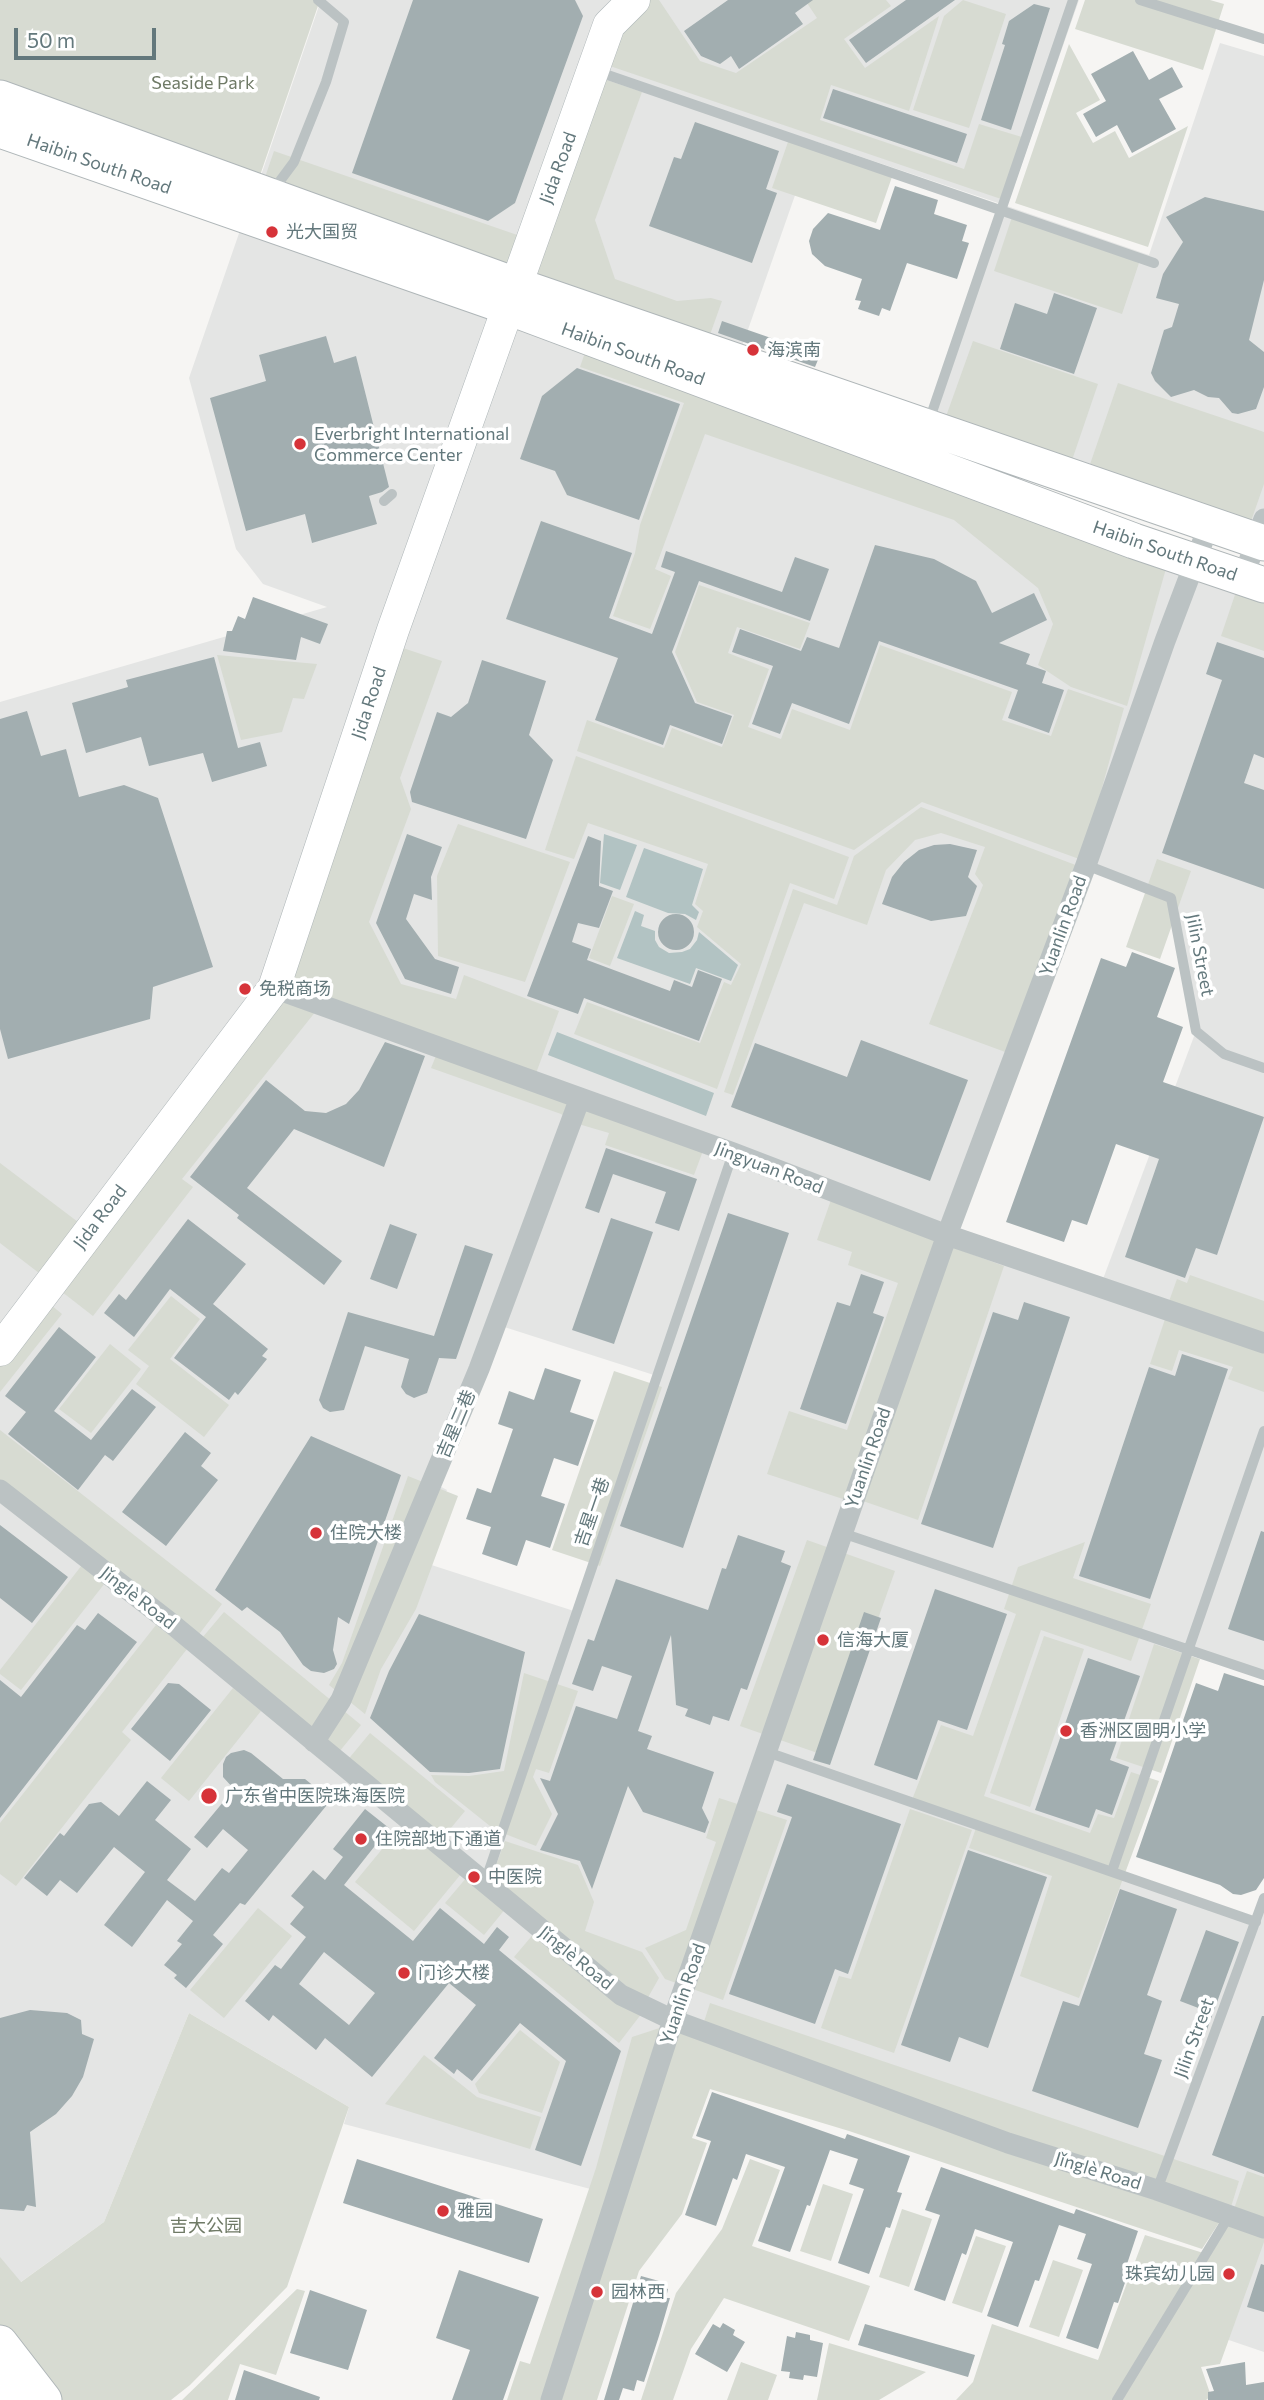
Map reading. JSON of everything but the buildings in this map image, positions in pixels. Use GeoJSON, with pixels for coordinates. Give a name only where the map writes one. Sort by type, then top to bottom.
{"type":"FeatureCollection","features":[{"type":"Feature","properties":{"kind":"main road","name":"Jida Road"},"geometry":{"type":"LineString","coordinates":[[0,1350],[274,988],[393,630],[609,25],[634,0]]}},
{"type":"Feature","properties":{"kind":"main road","name":"Haibin South Road"},"geometry":{"type":"LineString","coordinates":[[0,98],[269,195],[512,296],[1196,563],[1253,581]]}},
{"type":"Feature","properties":{"kind":"main road","name":"Haibin South Road"},"geometry":{"type":"LineString","coordinates":[[0,130],[927,427],[1209,525],[1261,534]]}},
{"type":"Feature","properties":{"kind":"main road"},"geometry":{"type":"LineString","coordinates":[[0,2343],[44,2400]]}},
{"type":"Feature","properties":{"kind":"main road"},"geometry":{"type":"LineString","coordinates":[[0,2386],[11,2400]]}},
{"type":"Feature","properties":{"kind":"street","name":"Yuanlin Road"},"geometry":{"type":"LineString","coordinates":[[551,2400],[673,2020],[842,1533],[947,1235],[1086,865],[1209,525]]}},
{"type":"Feature","properties":{"kind":"street"},"geometry":{"type":"LineString","coordinates":[[1253,581],[1261,534]]}},
{"type":"Feature","properties":{"kind":"street","name":"Jingyuan Road"},"geometry":{"type":"LineString","coordinates":[[274,988],[733,1153],[947,1235],[1264,1343]]}},
{"type":"Feature","properties":{"kind":"street","name":"吉星二巷"},"geometry":{"type":"LineString","coordinates":[[314,1742],[341,1700],[473,1381],[580,1098]]}},
{"type":"Feature","properties":{"kind":"street","name":"Jǐnglè Road"},"geometry":{"type":"LineString","coordinates":[[0,1490],[139,1598],[621,1995],[673,2020],[1009,2143],[1157,2190],[1264,2228]]}},
{"type":"Feature","properties":{"kind":"lane"},"geometry":{"type":"LineString","coordinates":[[269,195],[294,162],[326,82],[344,22],[318,0]]}},
{"type":"Feature","properties":{"kind":"lane"},"geometry":{"type":"LineString","coordinates":[[927,427],[1073,0]]}},
{"type":"Feature","properties":{"kind":"lane"},"geometry":{"type":"LineString","coordinates":[[1140,0],[1264,39]]}},
{"type":"Feature","properties":{"kind":"lane"},"geometry":{"type":"LineString","coordinates":[[593,70],[1154,263]]}},
{"type":"Feature","properties":{"kind":"lane","name":"Jilin Street"},"geometry":{"type":"LineString","coordinates":[[1086,865],[1171,898],[1196,1031],[1224,1055],[1264,1068]]}},
{"type":"Feature","properties":{"kind":"lane","name":"吉星一巷"},"geometry":{"type":"LineString","coordinates":[[485,1882],[733,1153]]}},
{"type":"Feature","properties":{"kind":"lane"},"geometry":{"type":"LineString","coordinates":[[1112,1871],[1264,1431]]}},
{"type":"Feature","properties":{"kind":"lane"},"geometry":{"type":"LineString","coordinates":[[842,1533],[1264,1675]]}},
{"type":"Feature","properties":{"kind":"lane"},"geometry":{"type":"LineString","coordinates":[[767,1752],[1256,1922]]}},
{"type":"Feature","properties":{"kind":"lane","name":"Jilin Street"},"geometry":{"type":"LineString","coordinates":[[1157,2190],[1264,1898]]}},
{"type":"Feature","properties":{"kind":"lane"},"geometry":{"type":"LineString","coordinates":[[1116,2400],[1229,2216]]}},
{"type":"Feature","properties":{"kind":"shaded area"},"geometry":{"type":"Polygon","coordinates":[[[321,0],[1079,0],[1007,206],[814,141],[737,361],[256,190],[321,0]]]}},
{"type":"Feature","properties":{"kind":"shaded area"},"geometry":{"type":"Polygon","coordinates":[[[1220,43],[1264,56],[1264,518],[1257,541],[930,428],[1007,206],[1149,255],[1220,43]]]}},
{"type":"Feature","properties":{"kind":"shaded area"},"geometry":{"type":"Polygon","coordinates":[[[245,216],[1264,585],[1264,1675],[1190,1650],[1112,1871],[1255,1922],[1264,1898],[1264,2352],[1167,2319],[1229,2216],[673,2020],[617,2196],[344,2124],[349,2107],[189,2013],[104,2222],[0,2297],[0,702],[327,607],[263,584],[236,549],[189,378],[245,216]],[[1086,865],[946,1235],[1100,1287],[1196,1031],[1170,893],[1086,865]],[[495,1324],[432,1482],[447,1490],[416,1560],[577,1612],[657,1376],[495,1324]]]}},
{"type":"Feature","properties":{"kind":"shaded area"},"geometry":{"type":"Polygon","coordinates":[[[604,834],[637,845],[620,890],[600,883],[604,834]]]}},
{"type":"Feature","properties":{"kind":"shaded area"},"geometry":{"type":"Polygon","coordinates":[[[644,848],[703,869],[692,905],[699,912],[696,920],[685,914],[668,913],[626,897],[644,848]]]}},
{"type":"Feature","properties":{"kind":"shaded area"},"geometry":{"type":"Polygon","coordinates":[[[635,911],[644,915],[641,926],[655,931],[655,940],[659,947],[669,953],[690,949],[699,932],[738,965],[731,981],[696,968],[690,984],[617,958],[635,911]]]}},
{"type":"Feature","properties":{"kind":"shaded area"},"geometry":{"type":"Polygon","coordinates":[[[557,1032],[714,1093],[706,1116],[548,1055],[557,1032]]]}},
{"type":"Feature","properties":{"kind":"green space","name":"Seaside Park"},"geometry":{"type":"Polygon","coordinates":[[[0,0],[320,0],[255,190],[0,98],[0,0]]]}},
{"type":"Feature","properties":{"kind":"green space"},"geometry":{"type":"Polygon","coordinates":[[[642,0],[659,0],[700,61],[736,73],[817,18],[805,0],[886,0],[891,6],[844,39],[865,68],[939,16],[909,111],[831,85],[820,120],[964,169],[979,124],[1025,138],[1004,200],[604,64],[642,0]]]}},
{"type":"Feature","properties":{"kind":"green space"},"geometry":{"type":"Polygon","coordinates":[[[963,0],[1006,14],[969,128],[913,110],[944,16],[963,0]]]}},
{"type":"Feature","properties":{"kind":"green space"},"geometry":{"type":"Polygon","coordinates":[[[1085,0],[1210,0],[1224,4],[1203,70],[1075,29],[1085,0]]]}},
{"type":"Feature","properties":{"kind":"green space"},"geometry":{"type":"Polygon","coordinates":[[[1069,44],[1100,100],[1076,113],[1093,143],[1115,131],[1129,158],[1188,126],[1148,247],[1015,203],[1069,44]]]}},
{"type":"Feature","properties":{"kind":"green space"},"geometry":{"type":"Polygon","coordinates":[[[595,76],[642,92],[595,220],[615,279],[677,301],[711,298],[722,301],[706,346],[522,281],[595,76]]]}},
{"type":"Feature","properties":{"kind":"green space"},"geometry":{"type":"Polygon","coordinates":[[[789,139],[893,174],[876,223],[772,188],[789,139]]]}},
{"type":"Feature","properties":{"kind":"green space"},"geometry":{"type":"Polygon","coordinates":[[[274,151],[526,238],[514,273],[262,186],[274,151]]]}},
{"type":"Feature","properties":{"kind":"green space"},"geometry":{"type":"Polygon","coordinates":[[[1013,214],[1141,257],[1122,314],[994,271],[1013,214]]]}},
{"type":"Feature","properties":{"kind":"green space"},"geometry":{"type":"Polygon","coordinates":[[[589,341],[1169,558],[1127,706],[1071,687],[1038,665],[1053,624],[1038,588],[954,520],[705,434],[655,569],[671,576],[650,629],[613,616],[635,553],[640,525],[684,403],[580,367],[589,341]]]}},
{"type":"Feature","properties":{"kind":"green space"},"geometry":{"type":"Polygon","coordinates":[[[973,341],[1098,384],[1070,466],[944,422],[973,341]]]}},
{"type":"Feature","properties":{"kind":"green space"},"geometry":{"type":"Polygon","coordinates":[[[1118,383],[1264,432],[1264,484],[1249,527],[1087,473],[1118,383]]]}},
{"type":"Feature","properties":{"kind":"green space"},"geometry":{"type":"Polygon","coordinates":[[[1240,580],[1264,588],[1264,651],[1221,636],[1240,580]]]}},
{"type":"Feature","properties":{"kind":"green space"},"geometry":{"type":"Polygon","coordinates":[[[699,585],[810,623],[800,649],[737,627],[728,653],[769,669],[748,727],[781,739],[792,709],[850,730],[880,645],[1012,692],[1002,720],[1051,736],[1068,689],[1124,708],[1082,860],[922,802],[854,850],[577,751],[587,720],[664,748],[672,728],[722,747],[734,715],[697,702],[675,652],[699,585]]]}},
{"type":"Feature","properties":{"kind":"green space"},"geometry":{"type":"Polygon","coordinates":[[[394,645],[442,661],[400,778],[411,809],[369,922],[401,984],[456,999],[464,975],[559,1011],[535,1076],[281,985],[394,645]]]}},
{"type":"Feature","properties":{"kind":"green space"},"geometry":{"type":"Polygon","coordinates":[[[217,655],[317,664],[304,699],[293,698],[282,732],[241,740],[217,655]]]}},
{"type":"Feature","properties":{"kind":"green space"},"geometry":{"type":"Polygon","coordinates":[[[576,756],[849,857],[834,899],[790,883],[717,1089],[574,1034],[587,1002],[700,1043],[724,982],[731,985],[741,964],[697,927],[703,911],[695,904],[708,864],[588,823],[574,859],[545,850],[576,756]]]}},
{"type":"Feature","properties":{"kind":"green space"},"geometry":{"type":"Polygon","coordinates":[[[921,807],[1081,867],[1008,1053],[929,1024],[983,885],[975,874],[985,847],[941,833],[915,840],[886,870],[867,925],[804,903],[733,1095],[724,1092],[793,889],[837,905],[854,856],[921,807]]]}},
{"type":"Feature","properties":{"kind":"green space"},"geometry":{"type":"Polygon","coordinates":[[[458,824],[570,862],[525,982],[438,956],[437,876],[458,824]]]}},
{"type":"Feature","properties":{"kind":"green space"},"geometry":{"type":"Polygon","coordinates":[[[1157,859],[1191,871],[1160,959],[1126,947],[1157,859]]]}},
{"type":"Feature","properties":{"kind":"green space"},"geometry":{"type":"Polygon","coordinates":[[[612,896],[634,904],[610,966],[589,958],[612,896]]]}},
{"type":"Feature","properties":{"kind":"green space"},"geometry":{"type":"Polygon","coordinates":[[[277,996],[316,1011],[182,1179],[193,1187],[93,1316],[57,1288],[277,996]]]}},
{"type":"Feature","properties":{"kind":"green space"},"geometry":{"type":"Polygon","coordinates":[[[438,1051],[704,1148],[694,1175],[605,1145],[609,1133],[575,1123],[561,1114],[431,1068],[438,1051]]]}},
{"type":"Feature","properties":{"kind":"green space"},"geometry":{"type":"Polygon","coordinates":[[[0,1163],[78,1222],[39,1273],[0,1243],[0,1163]]]}},
{"type":"Feature","properties":{"kind":"green space"},"geometry":{"type":"Polygon","coordinates":[[[832,1197],[942,1238],[846,1500],[767,1474],[789,1411],[847,1430],[898,1283],[848,1265],[852,1252],[817,1240],[832,1197]]]}},
{"type":"Feature","properties":{"kind":"green space"},"geometry":{"type":"Polygon","coordinates":[[[949,1246],[1004,1266],[918,1520],[860,1500],[949,1246]]]}},
{"type":"Feature","properties":{"kind":"green space"},"geometry":{"type":"Polygon","coordinates":[[[1190,1275],[1264,1301],[1264,1338],[1167,1307],[1177,1279],[1187,1283],[1190,1275]]]}},
{"type":"Feature","properties":{"kind":"green space"},"geometry":{"type":"Polygon","coordinates":[[[171,1296],[200,1319],[170,1359],[229,1405],[204,1437],[136,1384],[149,1366],[128,1350],[171,1296]]]}},
{"type":"Feature","properties":{"kind":"green space"},"geometry":{"type":"Polygon","coordinates":[[[46,1301],[62,1314],[0,1392],[0,1362],[46,1301]]]}},
{"type":"Feature","properties":{"kind":"green space"},"geometry":{"type":"Polygon","coordinates":[[[1167,1313],[1264,1345],[1264,1392],[1228,1379],[1233,1367],[1179,1350],[1172,1371],[1150,1364],[1167,1313]]]}},
{"type":"Feature","properties":{"kind":"green space"},"geometry":{"type":"Polygon","coordinates":[[[110,1344],[141,1369],[91,1433],[59,1409],[110,1344]]]}},
{"type":"Feature","properties":{"kind":"green space"},"geometry":{"type":"Polygon","coordinates":[[[614,1371],[662,1387],[600,1566],[552,1550],[614,1371]]]}},
{"type":"Feature","properties":{"kind":"green space"},"geometry":{"type":"Polygon","coordinates":[[[0,1430],[222,1604],[197,1637],[0,1482],[0,1430]]]}},
{"type":"Feature","properties":{"kind":"green space"},"geometry":{"type":"Polygon","coordinates":[[[408,1476],[458,1496],[416,1609],[381,1669],[365,1714],[329,1685],[342,1663],[408,1476]]]}},
{"type":"Feature","properties":{"kind":"green space"},"geometry":{"type":"Polygon","coordinates":[[[807,1540],[895,1571],[829,1757],[740,1726],[807,1540]]]}},
{"type":"Feature","properties":{"kind":"green space"},"geometry":{"type":"Polygon","coordinates":[[[1085,1542],[1073,1578],[1151,1604],[1131,1661],[1041,1630],[984,1796],[1090,1833],[1098,1814],[1114,1818],[1131,1772],[1159,1781],[1079,1998],[1020,1976],[1052,1876],[969,1848],[976,1828],[910,1805],[941,1725],[973,1736],[1016,1614],[1004,1609],[1018,1567],[1085,1542]]]}},
{"type":"Feature","properties":{"kind":"green space"},"geometry":{"type":"Polygon","coordinates":[[[82,1565],[105,1583],[21,1690],[0,1674],[0,1670],[82,1565]]]}},
{"type":"Feature","properties":{"kind":"green space"},"geometry":{"type":"Polygon","coordinates":[[[224,1612],[361,1725],[339,1752],[202,1638],[224,1612]]]}},
{"type":"Feature","properties":{"kind":"green space"},"geometry":{"type":"Polygon","coordinates":[[[156,1625],[187,1649],[122,1732],[131,1740],[16,1886],[0,1874],[0,1823],[156,1625]]]}},
{"type":"Feature","properties":{"kind":"green space"},"geometry":{"type":"Polygon","coordinates":[[[1044,1636],[1084,1649],[1030,1807],[990,1793],[1044,1636]]]}},
{"type":"Feature","properties":{"kind":"green space"},"geometry":{"type":"Polygon","coordinates":[[[1154,1644],[1200,1659],[1161,1773],[1116,1758],[1154,1644]]]}},
{"type":"Feature","properties":{"kind":"green space"},"geometry":{"type":"Polygon","coordinates":[[[524,1673],[578,1691],[549,1773],[536,1769],[533,1777],[552,1814],[536,1846],[495,1830],[435,1782],[431,1775],[469,1776],[504,1771],[524,1673]]]}},
{"type":"Feature","properties":{"kind":"green space"},"geometry":{"type":"Polygon","coordinates":[[[233,1688],[261,1711],[189,1801],[161,1778],[233,1688]]]}},
{"type":"Feature","properties":{"kind":"green space"},"geometry":{"type":"Polygon","coordinates":[[[370,1733],[465,1811],[441,1840],[346,1762],[370,1733]]]}},
{"type":"Feature","properties":{"kind":"green space"},"geometry":{"type":"Polygon","coordinates":[[[719,1798],[787,1820],[723,2000],[665,1979],[645,1948],[686,1930],[716,1842],[706,1838],[719,1798]]]}},
{"type":"Feature","properties":{"kind":"green space"},"geometry":{"type":"Polygon","coordinates":[[[910,1809],[972,1830],[894,2053],[821,2028],[839,1976],[851,1979],[910,1809]]]}},
{"type":"Feature","properties":{"kind":"green space"},"geometry":{"type":"Polygon","coordinates":[[[402,1825],[461,1874],[414,1931],[355,1882],[402,1825]]]}},
{"type":"Feature","properties":{"kind":"green space"},"geometry":{"type":"Polygon","coordinates":[[[505,1841],[578,1865],[594,1902],[585,1931],[642,1952],[659,1978],[646,2001],[490,1881],[505,1841]]]}},
{"type":"Feature","properties":{"kind":"green space"},"geometry":{"type":"Polygon","coordinates":[[[467,1877],[506,1908],[484,1935],[445,1903],[467,1877]]]}},
{"type":"Feature","properties":{"kind":"green space"},"geometry":{"type":"Polygon","coordinates":[[[258,1908],[292,1936],[224,2018],[190,1990],[258,1908]]]}},
{"type":"Feature","properties":{"kind":"green space"},"geometry":{"type":"Polygon","coordinates":[[[536,1931],[642,2013],[619,2043],[514,1957],[536,1931]]]}},
{"type":"Feature","properties":{"kind":"green space"},"geometry":{"type":"Polygon","coordinates":[[[710,2003],[1239,2181],[1231,2207],[1013,2138],[703,2025],[710,2003]]]}},
{"type":"Feature","properties":{"kind":"green space","name":"吉大公园"},"geometry":{"type":"Polygon","coordinates":[[[189,2013],[349,2107],[287,2287],[190,2385],[171,2400],[44,2400],[0,2343],[0,2257],[21,2282],[104,2222],[189,2013]]]}},
{"type":"Feature","properties":{"kind":"green space"},"geometry":{"type":"Polygon","coordinates":[[[675,2023],[1222,2218],[1202,2249],[849,2131],[710,2089],[692,2138],[707,2143],[682,2214],[639,2271],[597,2400],[507,2400],[520,2361],[530,2364],[596,2168],[632,2037],[675,2023]]]}},
{"type":"Feature","properties":{"kind":"green space"},"geometry":{"type":"Polygon","coordinates":[[[520,2030],[560,2062],[542,2113],[479,2093],[475,2084],[520,2030]]]}},
{"type":"Feature","properties":{"kind":"green space"},"geometry":{"type":"Polygon","coordinates":[[[424,2055],[477,2097],[541,2117],[530,2149],[385,2104],[424,2055]]]}},
{"type":"Feature","properties":{"kind":"green space"},"geometry":{"type":"Polygon","coordinates":[[[750,2159],[780,2170],[752,2246],[870,2286],[849,2341],[724,2298],[691,2349],[673,2400],[641,2400],[676,2293],[722,2229],[750,2159]]]}},
{"type":"Feature","properties":{"kind":"green space"},"geometry":{"type":"Polygon","coordinates":[[[1247,2171],[1264,2177],[1264,2220],[1234,2209],[1247,2171]]]}},
{"type":"Feature","properties":{"kind":"green space"},"geometry":{"type":"Polygon","coordinates":[[[823,2184],[853,2194],[831,2261],[800,2251],[823,2184]]]}},
{"type":"Feature","properties":{"kind":"green space"},"geometry":{"type":"Polygon","coordinates":[[[902,2209],[932,2219],[909,2287],[879,2277],[902,2209]]]}},
{"type":"Feature","properties":{"kind":"green space"},"geometry":{"type":"Polygon","coordinates":[[[1230,2222],[1264,2235],[1264,2242],[1220,2364],[1201,2367],[1211,2396],[1206,2400],[956,2400],[973,2382],[992,2324],[1098,2360],[1145,2235],[1210,2255],[1230,2222]]]}},
{"type":"Feature","properties":{"kind":"green space"},"geometry":{"type":"Polygon","coordinates":[[[976,2236],[1006,2246],[982,2313],[952,2303],[976,2236]]]}},
{"type":"Feature","properties":{"kind":"green space"},"geometry":{"type":"Polygon","coordinates":[[[1053,2260],[1083,2270],[1059,2337],[1029,2327],[1053,2260]]]}},
{"type":"Feature","properties":{"kind":"green space"},"geometry":{"type":"Polygon","coordinates":[[[297,2289],[305,2291],[276,2375],[240,2364],[228,2400],[182,2400],[297,2289]]]}},
{"type":"Feature","properties":{"kind":"green space"},"geometry":{"type":"Polygon","coordinates":[[[829,2343],[926,2372],[879,2400],[817,2400],[829,2343]]]}},
{"type":"Feature","properties":{"kind":"green space"},"geometry":{"type":"Polygon","coordinates":[[[741,2362],[777,2375],[768,2400],[727,2400],[741,2362]]]}},
{"type":"Feature","properties":{"kind":"place","name":"光大国贸"},"geometry":{"type":"Point","coordinates":[272,232]}},
{"type":"Feature","properties":{"kind":"place","name":"海滨南"},"geometry":{"type":"Point","coordinates":[753,350]}},
{"type":"Feature","properties":{"kind":"place","name":"Everbright International Commerce Center"},"geometry":{"type":"Point","coordinates":[300,444]}},
{"type":"Feature","properties":{"kind":"place","name":"免税商场"},"geometry":{"type":"Point","coordinates":[245,989]}},
{"type":"Feature","properties":{"kind":"place","name":"住院大楼"},"geometry":{"type":"Point","coordinates":[316,1533]}},
{"type":"Feature","properties":{"kind":"place","name":"信海大厦"},"geometry":{"type":"Point","coordinates":[823,1640]}},
{"type":"Feature","properties":{"kind":"place","name":"香洲区圆明小学"},"geometry":{"type":"Point","coordinates":[1066,1731]}},
{"type":"Feature","properties":{"kind":"place","name":"广东省中医院珠海医院"},"geometry":{"type":"Point","coordinates":[209,1796]}},
{"type":"Feature","properties":{"kind":"place","name":"住院部地下通道"},"geometry":{"type":"Point","coordinates":[361,1839]}},
{"type":"Feature","properties":{"kind":"place","name":"中医院"},"geometry":{"type":"Point","coordinates":[474,1877]}},
{"type":"Feature","properties":{"kind":"place","name":"门诊大楼"},"geometry":{"type":"Point","coordinates":[404,1973]}},
{"type":"Feature","properties":{"kind":"place","name":"雅园"},"geometry":{"type":"Point","coordinates":[443,2211]}},
{"type":"Feature","properties":{"kind":"place","name":"珠宾幼儿园"},"geometry":{"type":"Point","coordinates":[1229,2274]}},
{"type":"Feature","properties":{"kind":"place","name":"园林西"},"geometry":{"type":"Point","coordinates":[597,2292]}}]}
